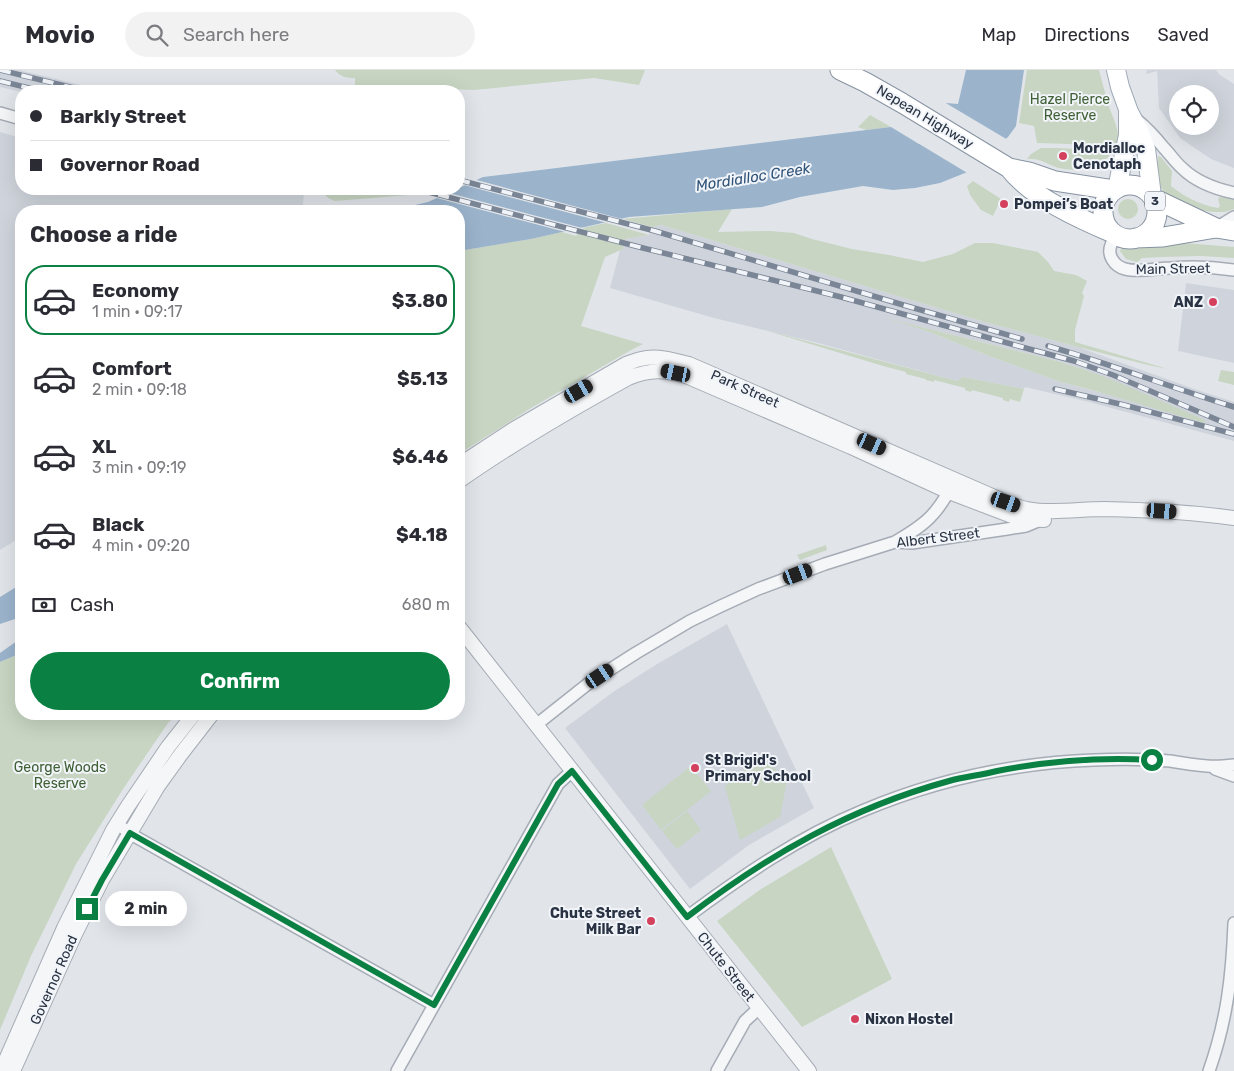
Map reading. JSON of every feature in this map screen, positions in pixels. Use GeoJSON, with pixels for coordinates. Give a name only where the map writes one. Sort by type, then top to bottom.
{"type":"FeatureCollection","features":[{"type":"Feature","properties":{"kind":"highway","name":"Nepean Highway"},"geometry":{"type":"LineString","coordinates":[[840,70],[865,82],[931,120],[1001,163]]}},
{"type":"Feature","properties":{"kind":"highway","name":"3"},"geometry":{"type":"LineString","coordinates":[[1001,163],[1055,181],[1116,189],[1134,185],[1142,188],[1152,197],[1216,228],[1234,231]]}},
{"type":"Feature","properties":{"kind":"highway","name":"3"},"geometry":{"type":"LineString","coordinates":[[1001,163],[1022,182],[1045,198],[1086,221],[1122,235],[1163,237],[1216,228]]}},
{"type":"Feature","properties":{"kind":"highway"},"geometry":{"type":"LineString","coordinates":[[1116,189],[1108,196],[1104,209],[1106,222],[1110,230],[1122,235]]}},
{"type":"Feature","properties":{"kind":"highway","name":"3"},"geometry":{"type":"LineString","coordinates":[[1122,235],[1146,233],[1154,223],[1157,210],[1152,197]]}},
{"type":"Feature","properties":{"kind":"main road"},"geometry":{"type":"LineString","coordinates":[[1116,70],[1128,110],[1146,149],[1152,197]]}},
{"type":"Feature","properties":{"kind":"main road"},"geometry":{"type":"LineString","coordinates":[[1116,189],[1128,135],[1128,110]]}},
{"type":"Feature","properties":{"kind":"street"},"geometry":{"type":"LineString","coordinates":[[1128,110],[1185,172],[1198,180],[1234,193]]}},
{"type":"Feature","properties":{"kind":"street"},"geometry":{"type":"LineString","coordinates":[[0,113],[15,117]]}},
{"type":"Feature","properties":{"kind":"street"},"geometry":{"type":"LineString","coordinates":[[1216,228],[1234,217]]}},
{"type":"Feature","properties":{"kind":"street","name":"Main Street"},"geometry":{"type":"LineString","coordinates":[[1122,235],[1111,244],[1110,248],[1111,257],[1117,265],[1124,269],[1137,271],[1208,266],[1234,270]]}},
{"type":"Feature","properties":{"kind":"street","name":"Park Street"},"geometry":{"type":"LineString","coordinates":[[465,461],[520,426],[626,364],[642,358],[656,358],[689,364],[952,486],[1012,516],[1024,519],[1041,515]]}},
{"type":"Feature","properties":{"kind":"street","name":"Park Street"},"geometry":{"type":"LineString","coordinates":[[465,477],[532,432],[613,386],[641,372],[658,370],[686,376],[858,450],[952,486]]}},
{"type":"Feature","properties":{"kind":"street"},"geometry":{"type":"LineString","coordinates":[[895,542],[932,516],[952,486]]}},
{"type":"Feature","properties":{"kind":"street","name":"Albert Street"},"geometry":{"type":"LineString","coordinates":[[536,725],[611,668],[705,614],[758,589],[825,564],[895,542],[912,543],[1026,526],[1041,515],[1143,510],[1234,518]]}},
{"type":"Feature","properties":{"kind":"street","name":"Albert Street"},"geometry":{"type":"LineString","coordinates":[[1041,515],[1157,519],[1234,526]]}},
{"type":"Feature","properties":{"kind":"street","name":"Chute Street"},"geometry":{"type":"LineString","coordinates":[[465,634],[808,1071]]}},
{"type":"Feature","properties":{"kind":"street","name":"Governor Road"},"geometry":{"type":"LineString","coordinates":[[1,1071],[64,928],[117,824],[168,748],[189,720]]}},
{"type":"Feature","properties":{"kind":"street","name":"Governor Road"},"geometry":{"type":"LineString","coordinates":[[13,1071],[75,934],[102,880],[158,786],[207,720]]}},
{"type":"Feature","properties":{"kind":"street"},"geometry":{"type":"LineString","coordinates":[[687,917],[738,879],[818,832],[891,799],[950,780],[1018,767],[1095,760],[1134,759],[1209,766],[1234,765]]}},
{"type":"Feature","properties":{"kind":"street"},"geometry":{"type":"LineString","coordinates":[[1209,766],[1234,776]]}},
{"type":"Feature","properties":{"kind":"street"},"geometry":{"type":"LineString","coordinates":[[397,1071],[558,784],[572,771]]}},
{"type":"Feature","properties":{"kind":"street"},"geometry":{"type":"LineString","coordinates":[[117,824],[434,1005]]}},
{"type":"Feature","properties":{"kind":"street"},"geometry":{"type":"LineString","coordinates":[[1209,1071],[1229,1023],[1234,923]]}},
{"type":"Feature","properties":{"kind":"street"},"geometry":{"type":"LineString","coordinates":[[716,1071],[745,1022],[759,1008]]}},
{"type":"Feature","properties":{"kind":"shaded area"},"geometry":{"type":"Polygon","coordinates":[[[0,70],[19,70],[81,85],[15,85],[15,91],[0,87],[0,70]]]}},
{"type":"Feature","properties":{"kind":"shaded area"},"geometry":{"type":"Polygon","coordinates":[[[1147,70],[1216,70],[1234,84],[1234,168],[1211,159],[1178,135],[1219,135],[1219,85],[1169,85],[1169,122],[1159,108],[1157,71],[1146,74],[1147,70]]]}},
{"type":"Feature","properties":{"kind":"shaded area"},"geometry":{"type":"Polygon","coordinates":[[[0,132],[15,136],[15,195],[304,195],[303,205],[15,205],[15,541],[0,550],[0,132]]]}},
{"type":"Feature","properties":{"kind":"shaded area"},"geometry":{"type":"Polygon","coordinates":[[[661,225],[985,322],[1078,347],[1234,402],[1234,441],[1025,387],[1024,389],[963,377],[957,381],[818,343],[714,318],[610,288],[620,250],[623,248],[625,239],[649,235],[652,227],[661,225]],[[897,321],[1061,382],[1204,420],[1083,369],[897,321]]]}},
{"type":"Feature","properties":{"kind":"shaded area"},"geometry":{"type":"Polygon","coordinates":[[[1186,283],[1234,290],[1234,363],[1178,351],[1186,283]]]}},
{"type":"Feature","properties":{"kind":"shaded area","name":"St Brigid's Primary School"},"geometry":{"type":"Polygon","coordinates":[[[727,624],[814,808],[749,845],[690,889],[565,728],[613,692],[657,664],[727,624]]]}},
{"type":"Feature","properties":{"kind":"green space"},"geometry":{"type":"Polygon","coordinates":[[[335,70],[645,70],[639,85],[594,78],[474,90],[465,90],[465,85],[355,85],[355,78],[344,77],[335,70]]]}},
{"type":"Feature","properties":{"kind":"green space","name":"Hazel Pierce Reserve"},"geometry":{"type":"Polygon","coordinates":[[[1027,70],[1099,70],[1117,130],[1117,146],[1111,141],[1106,141],[1102,145],[1037,143],[1034,126],[1019,123],[1027,70]]]}},
{"type":"Feature","properties":{"kind":"green space"},"geometry":{"type":"Polygon","coordinates":[[[870,115],[891,127],[866,130],[858,127],[870,115]]]}},
{"type":"Feature","properties":{"kind":"green space"},"geometry":{"type":"Polygon","coordinates":[[[1041,148],[1114,151],[1097,165],[1085,169],[1072,170],[1059,168],[1038,160],[1027,159],[1041,148]]]}},
{"type":"Feature","properties":{"kind":"green space"},"geometry":{"type":"Polygon","coordinates":[[[1158,156],[1161,157],[1172,171],[1171,186],[1176,190],[1199,203],[1211,207],[1218,208],[1220,206],[1218,199],[1220,197],[1234,200],[1234,209],[1223,212],[1206,211],[1188,206],[1171,198],[1159,183],[1157,171],[1158,156]]]}},
{"type":"Feature","properties":{"kind":"green space"},"geometry":{"type":"Polygon","coordinates":[[[973,181],[1001,199],[993,216],[981,210],[970,195],[967,186],[973,181]]]}},
{"type":"Feature","properties":{"kind":"green space"},"geometry":{"type":"Polygon","coordinates":[[[325,195],[409,195],[335,201],[325,195]]]}},
{"type":"Feature","properties":{"kind":"green space"},"geometry":{"type":"Polygon","coordinates":[[[1124,199],[1132,199],[1138,205],[1138,213],[1132,219],[1124,219],[1118,213],[1118,205],[1124,199]]]}},
{"type":"Feature","properties":{"kind":"green space"},"geometry":{"type":"Polygon","coordinates":[[[732,209],[718,232],[770,231],[794,233],[852,249],[923,262],[953,254],[975,243],[993,243],[1038,252],[1054,271],[1076,275],[1087,281],[1082,293],[1084,296],[1075,330],[1075,342],[1168,369],[985,322],[661,225],[652,227],[622,219],[732,209]]]}},
{"type":"Feature","properties":{"kind":"green space"},"geometry":{"type":"Polygon","coordinates":[[[606,223],[649,235],[625,239],[623,249],[605,257],[581,326],[643,344],[531,408],[465,450],[465,250],[562,232],[576,236],[582,228],[606,223]]]}},
{"type":"Feature","properties":{"kind":"green space"},"geometry":{"type":"Polygon","coordinates":[[[1184,243],[1234,247],[1234,258],[1201,256],[1162,257],[1142,258],[1137,262],[1126,259],[1120,251],[1121,249],[1184,243]]]}},
{"type":"Feature","properties":{"kind":"green space"},"geometry":{"type":"Polygon","coordinates":[[[885,318],[1083,369],[1205,420],[1204,423],[1061,382],[924,330],[885,318]]]}},
{"type":"Feature","properties":{"kind":"green space"},"geometry":{"type":"Polygon","coordinates":[[[761,329],[957,381],[963,377],[1024,389],[1020,402],[1010,399],[1009,402],[1003,400],[1003,398],[972,390],[971,392],[965,390],[965,388],[934,380],[934,382],[926,380],[906,374],[906,372],[761,329]]]}},
{"type":"Feature","properties":{"kind":"green space"},"geometry":{"type":"Polygon","coordinates":[[[1221,370],[1234,372],[1234,385],[1218,381],[1221,370]]]}},
{"type":"Feature","properties":{"kind":"green space"},"geometry":{"type":"Polygon","coordinates":[[[826,545],[827,550],[800,560],[797,555],[826,545]]]}},
{"type":"Feature","properties":{"kind":"green space","name":"George Woods Reserve"},"geometry":{"type":"Polygon","coordinates":[[[15,656],[15,720],[171,720],[123,789],[76,864],[31,956],[0,1030],[0,662],[15,656]]]}},
{"type":"Feature","properties":{"kind":"green space"},"geometry":{"type":"Polygon","coordinates":[[[761,756],[787,780],[780,817],[740,840],[725,786],[761,756]]]}},
{"type":"Feature","properties":{"kind":"green space"},"geometry":{"type":"Polygon","coordinates":[[[691,766],[711,791],[661,830],[642,805],[691,766]]]}},
{"type":"Feature","properties":{"kind":"green space"},"geometry":{"type":"Polygon","coordinates":[[[687,811],[701,830],[677,849],[662,831],[687,811]]]}},
{"type":"Feature","properties":{"kind":"green space"},"geometry":{"type":"Polygon","coordinates":[[[831,847],[892,979],[802,1027],[717,921],[761,889],[831,847]]]}},
{"type":"Feature","properties":{"kind":"water","name":"Mordialloc Creek"},"geometry":{"type":"Polygon","coordinates":[[[966,70],[1024,70],[1016,126],[1008,137],[971,168],[970,171],[940,183],[915,188],[893,190],[863,186],[800,197],[762,207],[629,217],[531,239],[465,250],[465,205],[415,205],[443,195],[465,195],[465,185],[483,177],[891,127],[919,144],[946,103],[958,104],[966,70]]]}},
{"type":"Feature","properties":{"kind":"water"},"geometry":{"type":"Polygon","coordinates":[[[15,588],[15,619],[0,624],[0,597],[15,588]]]}},
{"type":"Feature","properties":{"kind":"water"},"geometry":{"type":"Polygon","coordinates":[[[15,642],[15,656],[0,662],[0,653],[15,642]]]}},
{"type":"Feature","properties":{"kind":"pier"},"geometry":{"type":"Polygon","coordinates":[[[944,102],[1008,140],[973,169],[972,173],[969,174],[916,142],[921,138],[944,102]]]}},
{"type":"Feature","properties":{"kind":"pier"},"geometry":{"type":"Polygon","coordinates":[[[473,179],[627,220],[611,224],[465,185],[465,182],[473,179]]]}},
{"type":"Feature","properties":{"kind":"pier"},"geometry":{"type":"Polygon","coordinates":[[[438,195],[456,195],[586,229],[569,233],[433,197],[438,195]]]}},
{"type":"Feature","properties":{"kind":"railway"},"geometry":{"type":"LineString","coordinates":[[0,70],[61,85]]}},
{"type":"Feature","properties":{"kind":"railway"},"geometry":{"type":"LineString","coordinates":[[0,81],[16,85]]}},
{"type":"Feature","properties":{"kind":"railway"},"geometry":{"type":"LineString","coordinates":[[465,182],[655,231],[1022,339]]}},
{"type":"Feature","properties":{"kind":"railway"},"geometry":{"type":"LineString","coordinates":[[440,195],[841,297],[1074,361],[1113,375],[1234,427]]}},
{"type":"Feature","properties":{"kind":"railway"},"geometry":{"type":"LineString","coordinates":[[1048,346],[1234,407]]}},
{"type":"Feature","properties":{"kind":"railway"},"geometry":{"type":"LineString","coordinates":[[1055,389],[1234,434]]}},
{"type":"Feature","properties":{"kind":"place","name":"Mordialloc Cenotaph"},"geometry":{"type":"Point","coordinates":[1063,156]}},
{"type":"Feature","properties":{"kind":"place","name":"Pompei’s Boat"},"geometry":{"type":"Point","coordinates":[1004,204]}},
{"type":"Feature","properties":{"kind":"place","name":"ANZ"},"geometry":{"type":"Point","coordinates":[1213,302]}},
{"type":"Feature","properties":{"kind":"place","name":"St Brigid's Primary School"},"geometry":{"type":"Point","coordinates":[695,768]}},
{"type":"Feature","properties":{"kind":"place","name":"Chute Street Milk Bar"},"geometry":{"type":"Point","coordinates":[651,921]}},
{"type":"Feature","properties":{"kind":"place","name":"Nixon Hostel"},"geometry":{"type":"Point","coordinates":[855,1019]}},
{"type":"Feature","properties":{"kind":"route"},"geometry":{"type":"LineString","coordinates":[[87,909],[130,833],[434,1005],[558,784],[572,771],[687,917],[738,879],[786,849],[833,824],[891,799],[950,780],[1018,767],[1095,760],[1152,760]]}}]}
